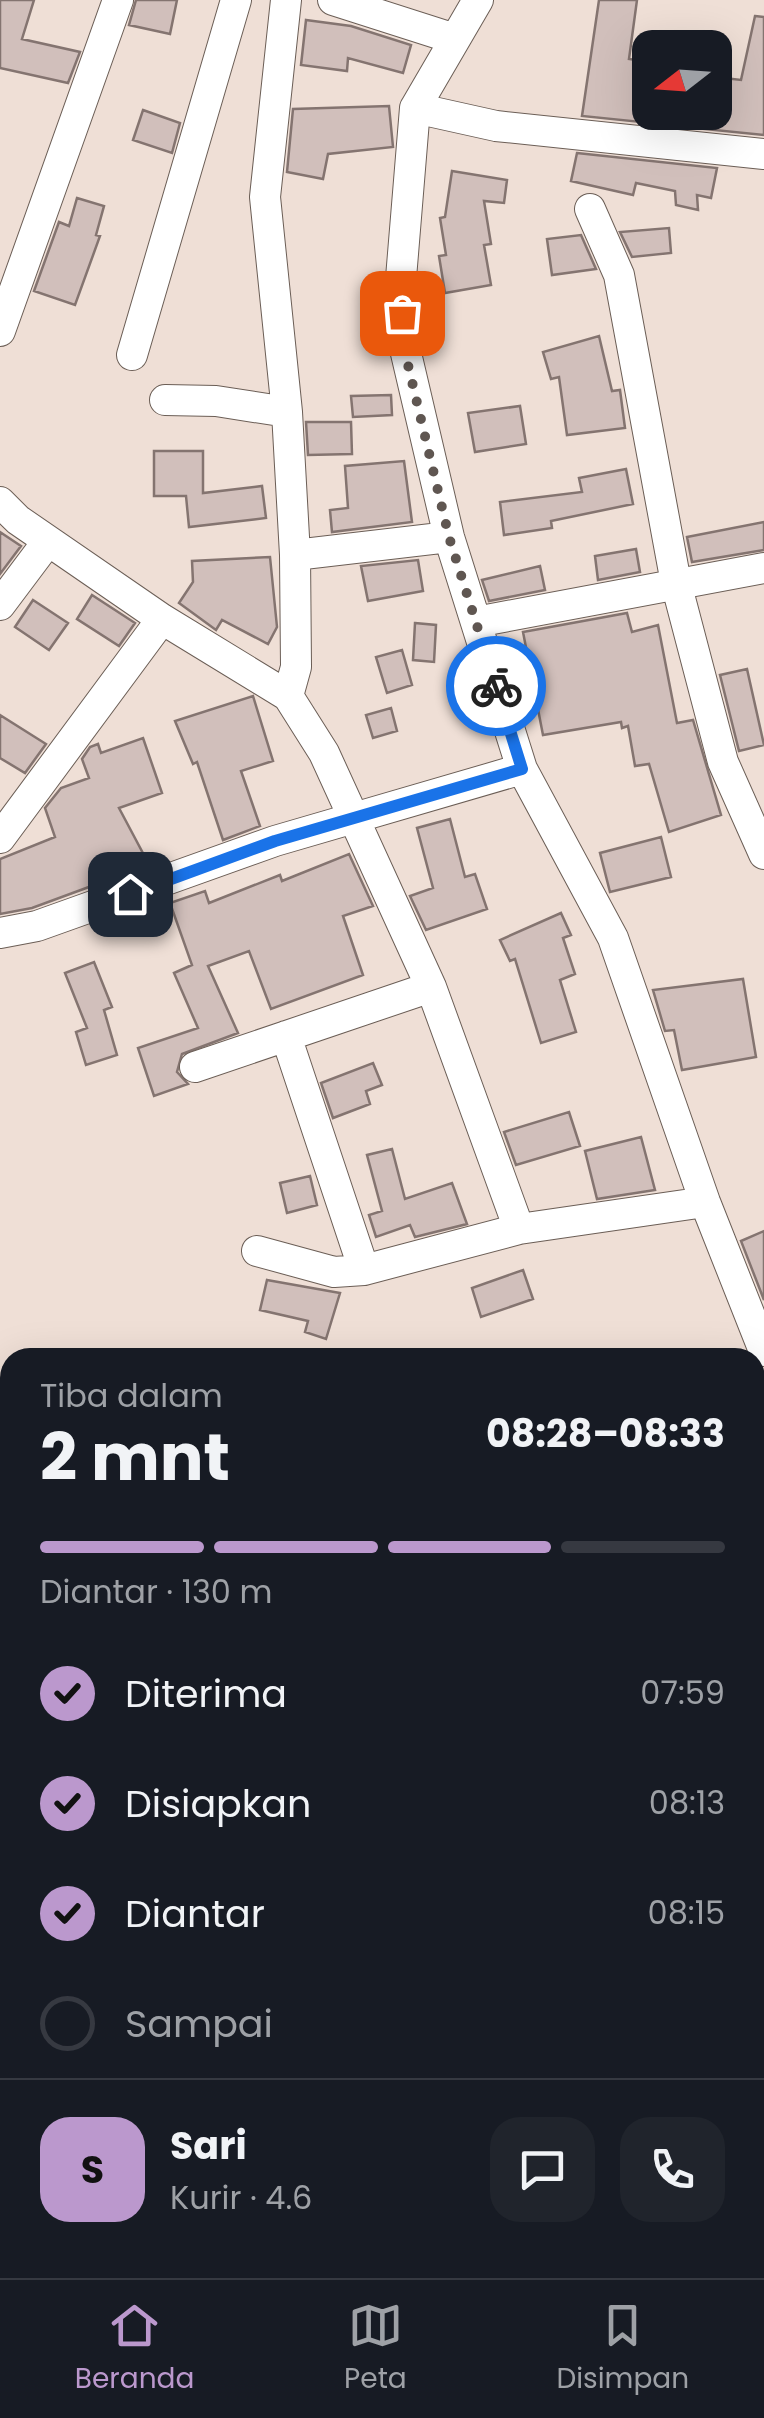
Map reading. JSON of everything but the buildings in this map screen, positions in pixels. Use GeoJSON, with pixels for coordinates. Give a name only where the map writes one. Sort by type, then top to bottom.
{"type":"FeatureCollection","features":[{"type":"Feature","properties":{"kind":"street"},"geometry":{"type":"LineString","coordinates":[[0,331],[118,0]]}},
{"type":"Feature","properties":{"kind":"street"},"geometry":{"type":"LineString","coordinates":[[132,355],[236,0]]}},
{"type":"Feature","properties":{"kind":"street"},"geometry":{"type":"LineString","coordinates":[[286,0],[265,197],[288,412],[295,555],[296,667],[288,696]]}},
{"type":"Feature","properties":{"kind":"street"},"geometry":{"type":"LineString","coordinates":[[333,0],[455,40]]}},
{"type":"Feature","properties":{"kind":"street"},"geometry":{"type":"LineString","coordinates":[[478,0],[415,108],[400,278],[404,348],[449,537],[522,769],[613,938],[706,1202],[763,1348]]}},
{"type":"Feature","properties":{"kind":"street"},"geometry":{"type":"LineString","coordinates":[[415,108],[496,126],[764,154]]}},
{"type":"Feature","properties":{"kind":"street"},"geometry":{"type":"LineString","coordinates":[[590,208],[619,275],[676,583],[723,762],[764,854]]}},
{"type":"Feature","properties":{"kind":"street"},"geometry":{"type":"LineString","coordinates":[[165,400],[216,401],[288,412]]}},
{"type":"Feature","properties":{"kind":"street"},"geometry":{"type":"LineString","coordinates":[[0,502],[48,541],[162,620],[288,696],[324,754],[431,987],[519,1229]]}},
{"type":"Feature","properties":{"kind":"street"},"geometry":{"type":"LineString","coordinates":[[295,555],[449,537]]}},
{"type":"Feature","properties":{"kind":"street"},"geometry":{"type":"LineString","coordinates":[[0,605],[48,541]]}},
{"type":"Feature","properties":{"kind":"street"},"geometry":{"type":"LineString","coordinates":[[476,622],[764,568]]}},
{"type":"Feature","properties":{"kind":"street"},"geometry":{"type":"LineString","coordinates":[[0,838],[162,620]]}},
{"type":"Feature","properties":{"kind":"street"},"geometry":{"type":"LineString","coordinates":[[0,933],[37,926],[275,841],[522,769]]}},
{"type":"Feature","properties":{"kind":"street"},"geometry":{"type":"LineString","coordinates":[[195,1068],[431,987]]}},
{"type":"Feature","properties":{"kind":"street"},"geometry":{"type":"LineString","coordinates":[[286,1036],[364,1270]]}},
{"type":"Feature","properties":{"kind":"street"},"geometry":{"type":"LineString","coordinates":[[257,1251],[334,1272],[364,1270],[519,1229],[706,1202]]}},
{"type":"Feature","properties":{"kind":"way so far"},"geometry":{"type":"LineString","coordinates":[[402,313],[404,348],[449,537],[496,686]]}},
{"type":"Feature","properties":{"kind":"route"},"geometry":{"type":"LineString","coordinates":[[130,894],[275,841],[522,769],[496,686]]}}]}
